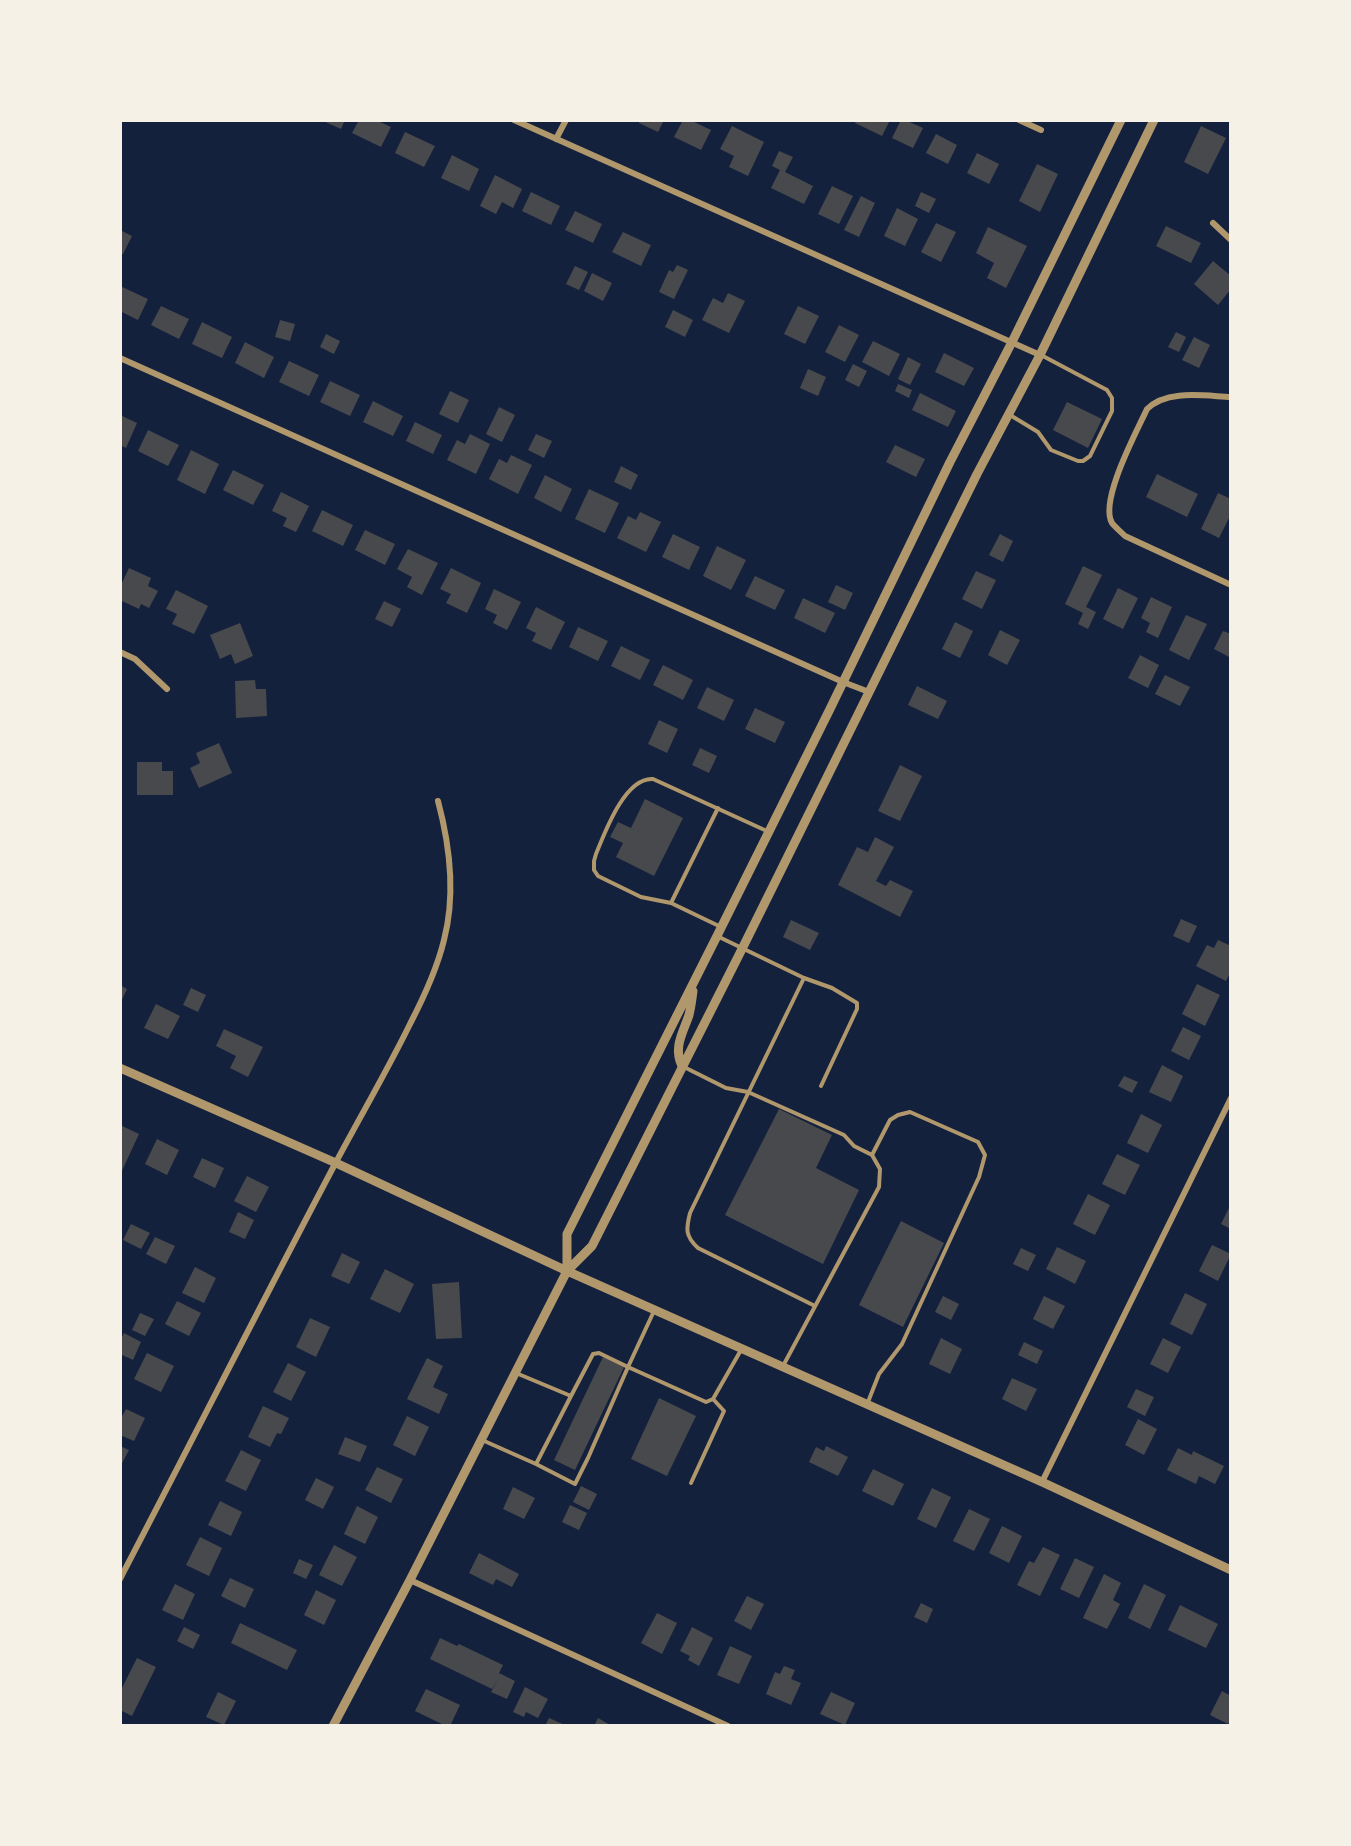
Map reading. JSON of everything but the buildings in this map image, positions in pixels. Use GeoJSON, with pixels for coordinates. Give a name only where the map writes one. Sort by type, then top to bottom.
{"type":"FeatureCollection","features":[{"type":"Feature","properties":{"kind":"street"},"geometry":{"type":"LineString","coordinates":[[514,120],[1040,355]]}},
{"type":"Feature","properties":{"kind":"street"},"geometry":{"type":"LineString","coordinates":[[556,139],[566,120]]}},
{"type":"Feature","properties":{"kind":"street"},"geometry":{"type":"LineString","coordinates":[[1018,120],[1041,130]]}},
{"type":"Feature","properties":{"kind":"street"},"geometry":{"type":"LineString","coordinates":[[567,1271],[567,1234],[696,980],[1120,120]]}},
{"type":"Feature","properties":{"kind":"street"},"geometry":{"type":"LineString","coordinates":[[333,1726],[567,1271],[592,1246],[1040,355],[1154,120]]}},
{"type":"Feature","properties":{"kind":"street"},"geometry":{"type":"LineString","coordinates":[[1213,223],[1231,240]]}},
{"type":"Feature","properties":{"kind":"street"},"geometry":{"type":"LineString","coordinates":[[120,358],[869,693]]}},
{"type":"Feature","properties":{"kind":"street"},"geometry":{"type":"LineString","coordinates":[[1231,397],[1169,397],[1151,405],[1147,409],[1124,460],[1108,502],[1111,522],[1125,536],[1231,585]]}},
{"type":"Feature","properties":{"kind":"street"},"geometry":{"type":"LineString","coordinates":[[120,652],[135,659],[167,689]]}},
{"type":"Feature","properties":{"kind":"street"},"geometry":{"type":"LineString","coordinates":[[120,1579],[395,1054],[437,964],[445,938],[451,871],[447,835],[438,801]]}},
{"type":"Feature","properties":{"kind":"street"},"geometry":{"type":"LineString","coordinates":[[682,1066],[678,1057],[678,1049],[696,980]]}},
{"type":"Feature","properties":{"kind":"street"},"geometry":{"type":"LineString","coordinates":[[120,1068],[336,1163],[567,1271],[1042,1482],[1231,1570]]}},
{"type":"Feature","properties":{"kind":"street"},"geometry":{"type":"LineString","coordinates":[[1042,1482],[1231,1098]]}},
{"type":"Feature","properties":{"kind":"street"},"geometry":{"type":"LineString","coordinates":[[410,1580],[728,1726]]}},
{"type":"Feature","properties":{"kind":"lane"},"geometry":{"type":"LineString","coordinates":[[1009,414],[1038,432],[1052,450],[1078,461],[1083,461],[1090,456],[1112,411],[1112,398],[1107,390],[1040,355]]}},
{"type":"Feature","properties":{"kind":"lane"},"geometry":{"type":"LineString","coordinates":[[769,832],[653,779],[646,778],[631,788],[623,798],[596,854],[594,870],[598,876],[641,897],[671,903],[742,949],[804,978],[832,987],[857,1003],[857,1009],[821,1086]]}},
{"type":"Feature","properties":{"kind":"lane"},"geometry":{"type":"LineString","coordinates":[[671,903],[718,808]]}},
{"type":"Feature","properties":{"kind":"lane"},"geometry":{"type":"LineString","coordinates":[[804,978],[690,1213],[687,1228],[690,1240],[698,1248],[815,1306]]}},
{"type":"Feature","properties":{"kind":"lane"},"geometry":{"type":"LineString","coordinates":[[682,1066],[726,1088],[748,1092],[844,1135],[854,1146],[872,1155],[880,1169],[879,1187],[782,1366]]}},
{"type":"Feature","properties":{"kind":"lane"},"geometry":{"type":"LineString","coordinates":[[867,1404],[879,1374],[902,1344],[980,1177],[984,1155],[978,1142],[910,1112],[890,1120],[872,1155]]}},
{"type":"Feature","properties":{"kind":"lane"},"geometry":{"type":"LineString","coordinates":[[482,1440],[575,1484],[655,1310]]}},
{"type":"Feature","properties":{"kind":"lane"},"geometry":{"type":"LineString","coordinates":[[536,1464],[593,1354],[599,1353],[706,1402],[713,1399],[741,1349]]}},
{"type":"Feature","properties":{"kind":"lane"},"geometry":{"type":"LineString","coordinates":[[516,1373],[571,1396]]}},
{"type":"Feature","properties":{"kind":"lane"},"geometry":{"type":"LineString","coordinates":[[691,1483],[724,1411],[713,1399]]}}]}
